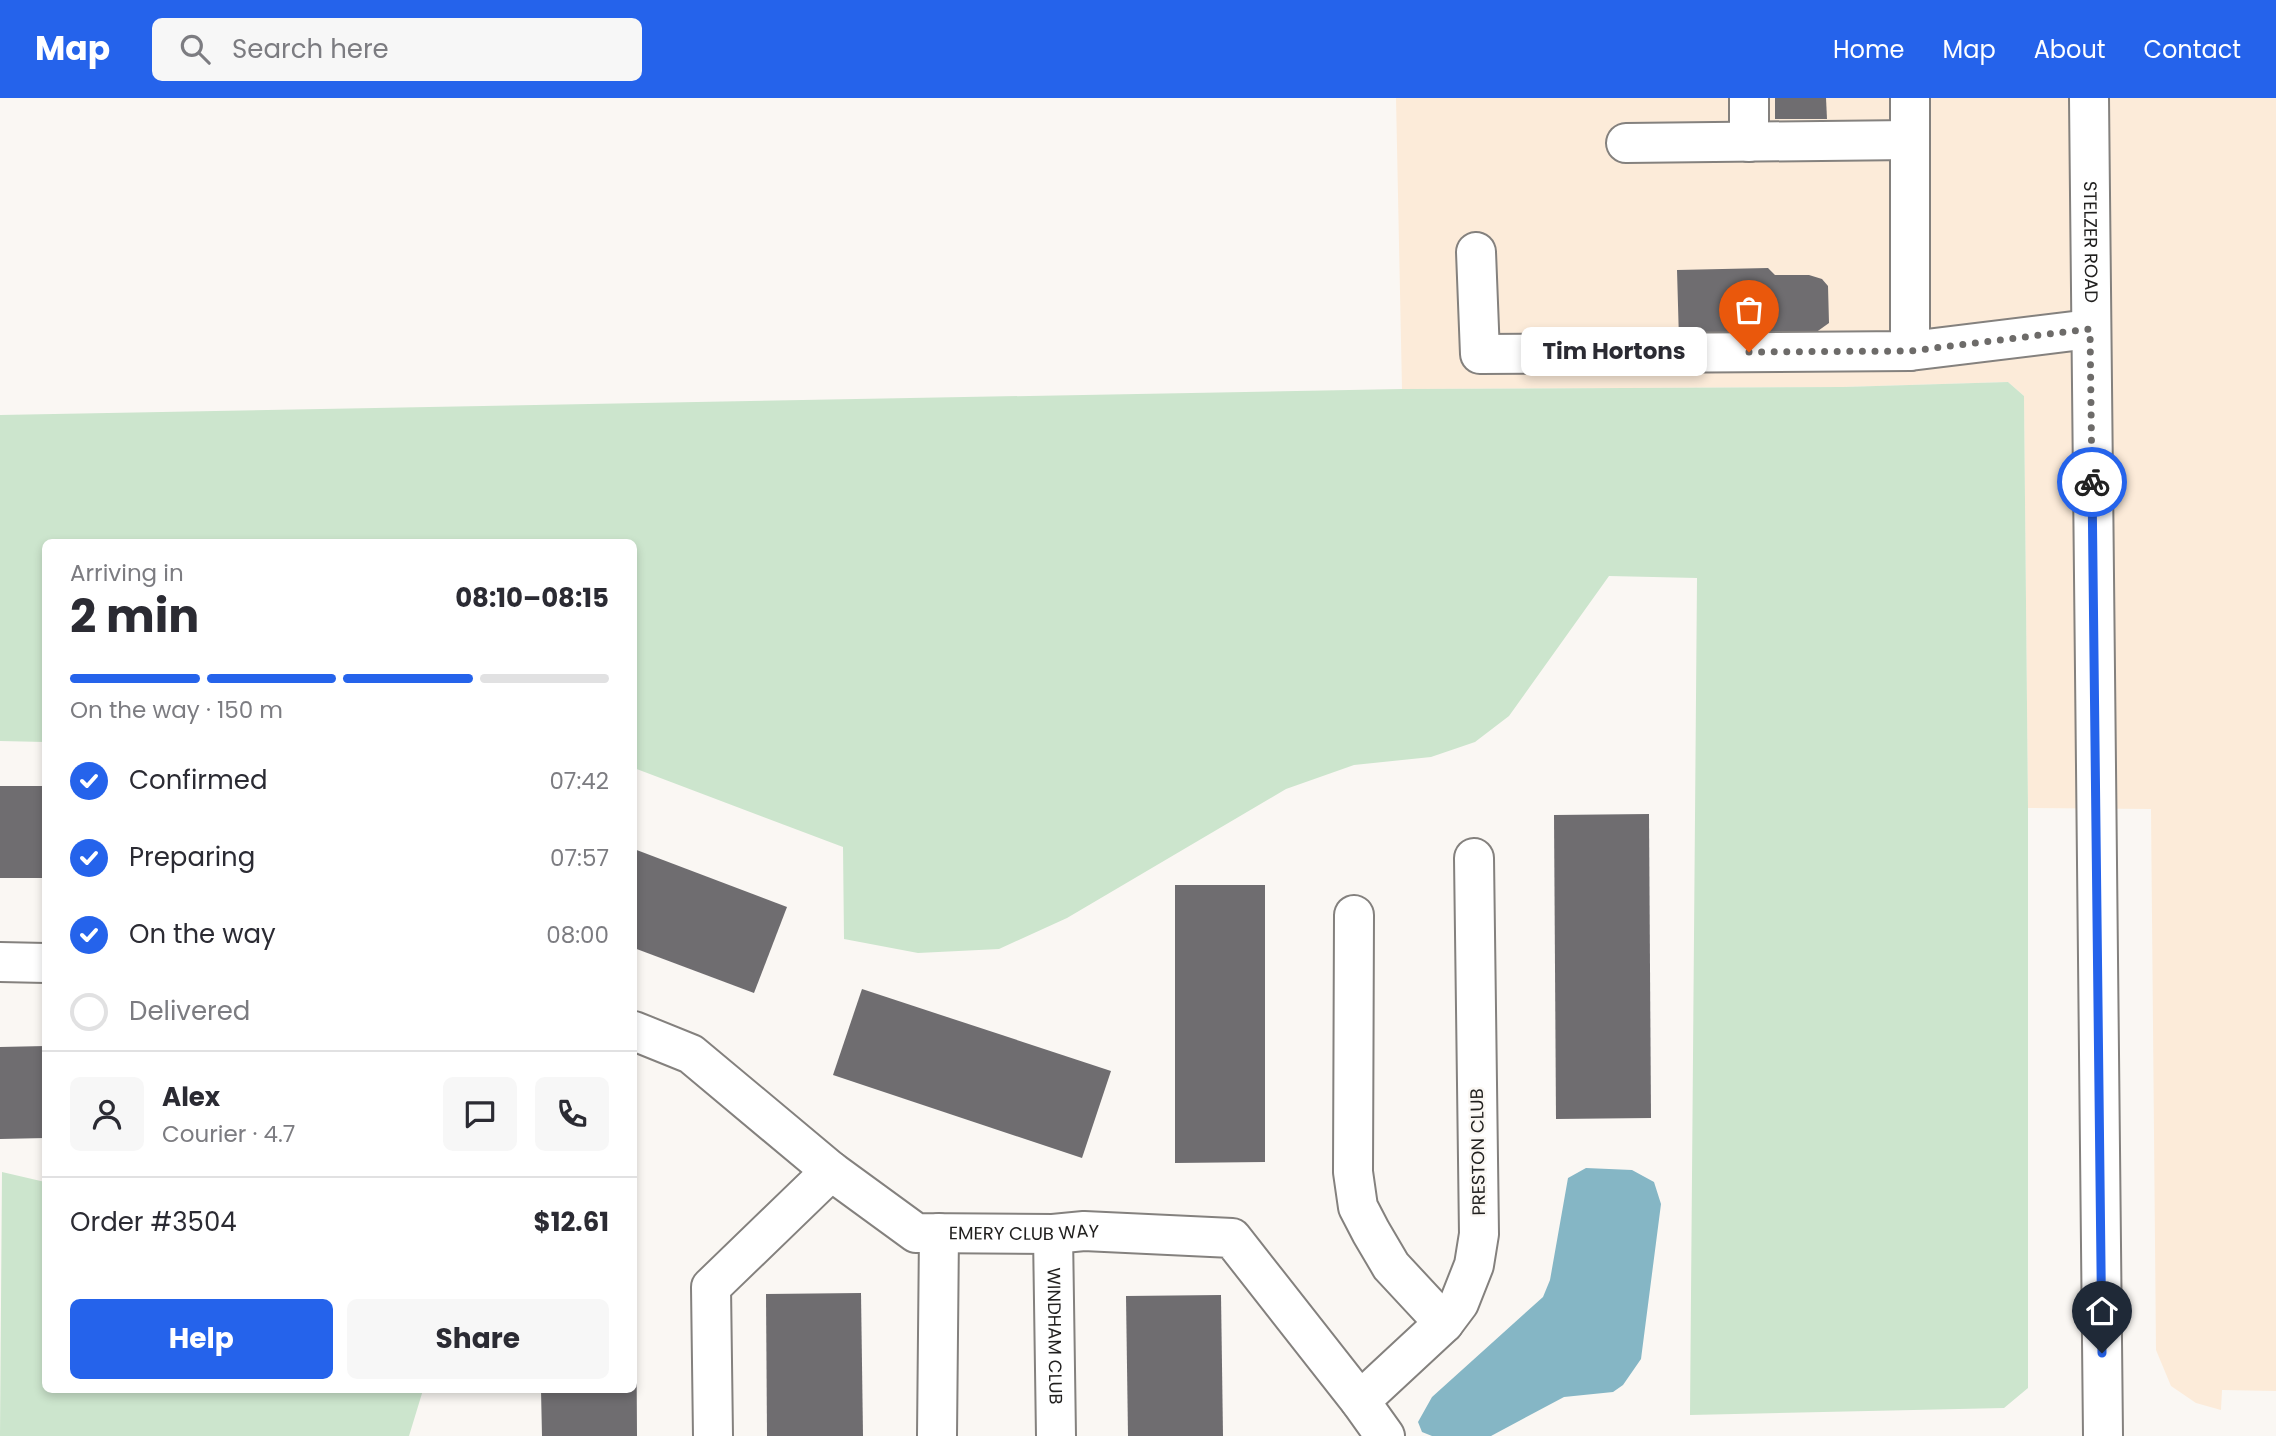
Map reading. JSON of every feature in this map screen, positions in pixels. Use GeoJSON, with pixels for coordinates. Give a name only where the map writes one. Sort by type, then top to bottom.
{"type":"FeatureCollection","features":[{"type":"Feature","properties":{"kind":"street"},"geometry":{"type":"LineString","coordinates":[[1749,98],[1749,142]]}},
{"type":"Feature","properties":{"kind":"street"},"geometry":{"type":"LineString","coordinates":[[1910,98],[1910,351]]}},
{"type":"Feature","properties":{"kind":"street","name":"STELZER ROAD"},"geometry":{"type":"LineString","coordinates":[[2089,98],[2103,1436]]}},
{"type":"Feature","properties":{"kind":"street"},"geometry":{"type":"LineString","coordinates":[[1626,143],[1910,140]]}},
{"type":"Feature","properties":{"kind":"street"},"geometry":{"type":"LineString","coordinates":[[1476,252],[1480,354],[1910,351],[2090,329]]}},
{"type":"Feature","properties":{"kind":"street","name":"PRESTON CLUB"},"geometry":{"type":"LineString","coordinates":[[1360,1401],[1444,1323],[1459,1303],[1474,1265],[1479,1234],[1474,858]]}},
{"type":"Feature","properties":{"kind":"street"},"geometry":{"type":"LineString","coordinates":[[1354,915],[1353,1172],[1358,1207],[1391,1266],[1444,1323]]}},
{"type":"Feature","properties":{"kind":"street"},"geometry":{"type":"LineString","coordinates":[[0,962],[42,963]]}},
{"type":"Feature","properties":{"kind":"street","name":"EMERY CLUB WAY"},"geometry":{"type":"LineString","coordinates":[[637,1032],[691,1054],[831,1171],[916,1233],[1053,1234],[1084,1231],[1232,1238],[1385,1436]]}},
{"type":"Feature","properties":{"kind":"street"},"geometry":{"type":"LineString","coordinates":[[713,1436],[711,1287],[831,1171]]}},
{"type":"Feature","properties":{"kind":"street"},"geometry":{"type":"LineString","coordinates":[[937,1436],[939,1233]]}},
{"type":"Feature","properties":{"kind":"street","name":"WINDHAM CLUB"},"geometry":{"type":"LineString","coordinates":[[1053,1234],[1056,1436]]}},
{"type":"Feature","properties":{"kind":"shaded area"},"geometry":{"type":"Polygon","coordinates":[[[1396,98],[2276,98],[2276,1391],[2222,1390],[2221,1410],[2196,1403],[2171,1386],[2156,1350],[2151,809],[2028,808],[2024,396],[2008,382],[1843,387],[1402,389],[1396,98]]]}},
{"type":"Feature","properties":{"kind":"green space"},"geometry":{"type":"Polygon","coordinates":[[[2008,382],[2024,396],[2028,808],[2028,1388],[2004,1408],[1690,1415],[1697,578],[1609,576],[1509,716],[1475,742],[1431,757],[1354,765],[1286,789],[1067,918],[999,949],[918,953],[844,939],[843,847],[637,769],[637,539],[42,539],[42,742],[0,741],[0,415],[1402,389],[1843,387],[2008,382]]]}},
{"type":"Feature","properties":{"kind":"green space"},"geometry":{"type":"Polygon","coordinates":[[[2,1172],[42,1181],[42,1393],[422,1393],[409,1436],[0,1436],[2,1172]]]}},
{"type":"Feature","properties":{"kind":"water"},"geometry":{"type":"Polygon","coordinates":[[[1586,1168],[1632,1170],[1654,1182],[1661,1204],[1641,1359],[1623,1385],[1613,1392],[1564,1397],[1491,1436],[1432,1436],[1422,1432],[1418,1422],[1432,1397],[1543,1297],[1550,1280],[1568,1178],[1586,1168]]]}},
{"type":"Feature","properties":{"kind":"building"},"geometry":{"type":"Polygon","coordinates":[[[1775,98],[1826,98],[1827,119],[1775,119],[1775,98]]]}},
{"type":"Feature","properties":{"kind":"building"},"geometry":{"type":"Polygon","coordinates":[[[1768,268],[1775,275],[1809,275],[1822,279],[1828,286],[1829,323],[1808,338],[1679,340],[1677,270],[1768,268]]]}},
{"type":"Feature","properties":{"kind":"building"},"geometry":{"type":"Polygon","coordinates":[[[0,786],[42,786],[42,878],[0,878],[0,786]]]}},
{"type":"Feature","properties":{"kind":"building"},"geometry":{"type":"Polygon","coordinates":[[[1649,814],[1651,1118],[1556,1119],[1554,815],[1649,814]]]}},
{"type":"Feature","properties":{"kind":"building"},"geometry":{"type":"Polygon","coordinates":[[[637,850],[787,907],[754,993],[637,949],[637,850]]]}},
{"type":"Feature","properties":{"kind":"building"},"geometry":{"type":"Polygon","coordinates":[[[1175,885],[1265,885],[1265,1162],[1175,1163],[1175,885]]]}},
{"type":"Feature","properties":{"kind":"building"},"geometry":{"type":"Polygon","coordinates":[[[862,989],[1111,1071],[1082,1158],[833,1075],[862,989]]]}},
{"type":"Feature","properties":{"kind":"building"},"geometry":{"type":"Polygon","coordinates":[[[42,1046],[42,1138],[0,1139],[0,1047],[42,1046]]]}},
{"type":"Feature","properties":{"kind":"building"},"geometry":{"type":"Polygon","coordinates":[[[861,1293],[863,1436],[767,1436],[766,1294],[861,1293]]]}},
{"type":"Feature","properties":{"kind":"building"},"geometry":{"type":"Polygon","coordinates":[[[1221,1295],[1223,1436],[1128,1436],[1126,1296],[1221,1295]]]}},
{"type":"Feature","properties":{"kind":"building"},"geometry":{"type":"Polygon","coordinates":[[[541,1393],[637,1393],[637,1436],[542,1436],[541,1393]]]}},
{"type":"Feature","properties":{"kind":"way so far"},"geometry":{"type":"LineString","coordinates":[[1749,352],[1910,351],[2090,329],[2092,482]]}},
{"type":"Feature","properties":{"kind":"place","name":"Tim Hortons"},"geometry":{"type":"Point","coordinates":[1749,352]}},
{"type":"Feature","properties":{"kind":"route"},"geometry":{"type":"LineString","coordinates":[[2092,482],[2102,1353]]}}]}
